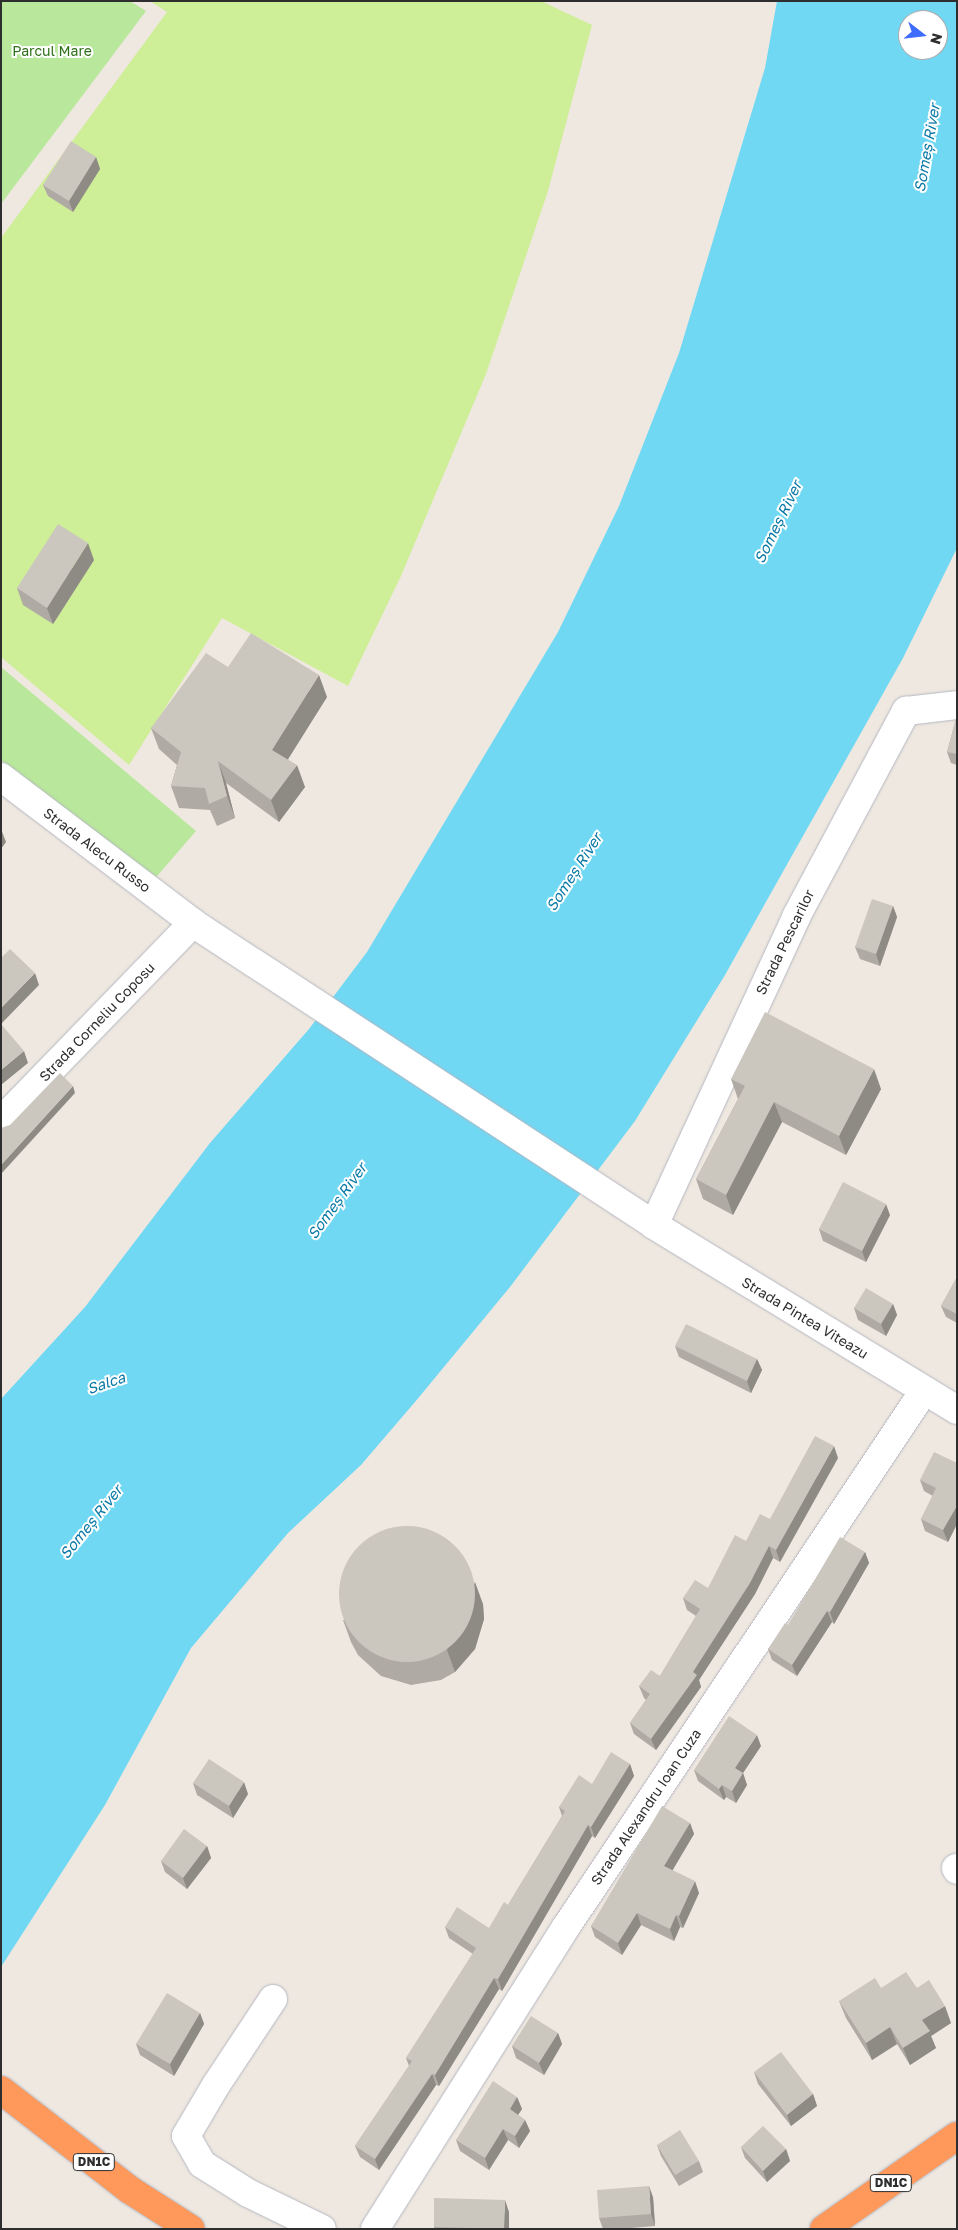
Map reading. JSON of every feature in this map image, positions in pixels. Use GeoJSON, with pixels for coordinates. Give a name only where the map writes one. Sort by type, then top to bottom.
{"type":"FeatureCollection","features":[{"type":"Feature","properties":{"kind":"highway","name":"DN1C"},"geometry":{"type":"LineString","coordinates":[[1,2090],[130,2190],[191,2229]]}},
{"type":"Feature","properties":{"kind":"highway","name":"DN1C"},"geometry":{"type":"LineString","coordinates":[[824,2229],[957,2136]]}},
{"type":"Feature","properties":{"kind":"street","name":"Strada Pescarilor"},"geometry":{"type":"LineString","coordinates":[[643,1218],[796,916],[906,711],[957,705]]}},
{"type":"Feature","properties":{"kind":"street","name":"Strada Alecu Russo"},"geometry":{"type":"LineString","coordinates":[[1,777],[193,923],[254,963]]}},
{"type":"Feature","properties":{"kind":"street","name":"Strada Corneliu Coposu"},"geometry":{"type":"LineString","coordinates":[[1,1121],[193,923]]}},
{"type":"Feature","properties":{"kind":"street","name":"Strada Pintea Viteazu"},"geometry":{"type":"LineString","coordinates":[[254,963],[643,1218],[957,1410]]}},
{"type":"Feature","properties":{"kind":"street","name":"Strada Alexandru Ioan Cuza"},"geometry":{"type":"LineString","coordinates":[[375,2229],[566,1927],[924,1391]]}},
{"type":"Feature","properties":{"kind":"street"},"geometry":{"type":"LineString","coordinates":[[273,1999],[216,2084],[186,2136],[202,2164],[248,2193],[322,2229]]}},
{"type":"Feature","properties":{"kind":"green space","name":"Parcul Mare"},"geometry":{"type":"Polygon","coordinates":[[[1,1],[130,1],[146,11],[1,204],[1,1]]]}},
{"type":"Feature","properties":{"kind":"green space"},"geometry":{"type":"Polygon","coordinates":[[[150,1],[541,1],[592,25],[548,191],[486,374],[401,576],[348,686],[222,618],[129,765],[1,657],[1,238],[167,12],[150,1]]]}},
{"type":"Feature","properties":{"kind":"green space"},"geometry":{"type":"Polygon","coordinates":[[[1,667],[196,831],[152,882],[1,760],[1,667]]]}},
{"type":"Feature","properties":{"kind":"water"},"geometry":{"type":"Polygon","coordinates":[[[777,1],[957,1],[957,548],[903,658],[725,975],[635,1121],[510,1287],[415,1402],[361,1465],[288,1533],[191,1648],[105,1805],[1,1967],[1,1399],[85,1307],[210,1143],[309,1029],[367,952],[558,632],[619,506],[679,353],[765,68],[777,1]]]}},
{"type":"Feature","properties":{"kind":"building"},"geometry":{"type":"Polygon","coordinates":[[[71,141],[96,157],[69,201],[43,185],[71,141]]]}},
{"type":"Feature","properties":{"kind":"building"},"geometry":{"type":"Polygon","coordinates":[[[58,524],[88,543],[47,608],[17,588],[58,524]]]}},
{"type":"Feature","properties":{"kind":"building"},"geometry":{"type":"Polygon","coordinates":[[[251,633],[319,675],[272,750],[297,765],[271,800],[218,761],[227,796],[209,804],[205,788],[171,786],[181,752],[151,728],[206,653],[228,667],[251,633]]]}},
{"type":"Feature","properties":{"kind":"building"},"geometry":{"type":"Polygon","coordinates":[[[957,715],[957,754],[947,752],[957,715]]]}},
{"type":"Feature","properties":{"kind":"building"},"geometry":{"type":"Polygon","coordinates":[[[872,899],[893,906],[876,954],[855,947],[872,899]]]}},
{"type":"Feature","properties":{"kind":"building"},"geometry":{"type":"Polygon","coordinates":[[[10,949],[35,973],[1,1008],[1,958],[10,949]]]}},
{"type":"Feature","properties":{"kind":"building"},"geometry":{"type":"Polygon","coordinates":[[[765,1012],[874,1069],[839,1136],[774,1102],[726,1195],[696,1179],[745,1086],[731,1079],[765,1012]]]}},
{"type":"Feature","properties":{"kind":"building"},"geometry":{"type":"Polygon","coordinates":[[[1,1024],[24,1051],[1,1070],[1,1024]]]}},
{"type":"Feature","properties":{"kind":"building"},"geometry":{"type":"Polygon","coordinates":[[[60,1073],[73,1086],[1,1165],[1,1128],[10,1125],[60,1073]]]}},
{"type":"Feature","properties":{"kind":"building"},"geometry":{"type":"Polygon","coordinates":[[[843,1182],[886,1204],[862,1251],[819,1229],[843,1182]]]}},
{"type":"Feature","properties":{"kind":"building"},"geometry":{"type":"Polygon","coordinates":[[[957,1277],[957,1314],[941,1306],[957,1277]]]}},
{"type":"Feature","properties":{"kind":"building"},"geometry":{"type":"Polygon","coordinates":[[[866,1288],[893,1304],[881,1324],[854,1308],[866,1288]]]}},
{"type":"Feature","properties":{"kind":"building"},"geometry":{"type":"Polygon","coordinates":[[[686,1324],[757,1359],[747,1381],[675,1346],[686,1324]]]}},
{"type":"Feature","properties":{"kind":"building"},"geometry":{"type":"Polygon","coordinates":[[[815,1436],[834,1446],[776,1550],[769,1546],[750,1583],[693,1672],[697,1675],[651,1739],[630,1723],[650,1694],[639,1686],[651,1670],[660,1676],[700,1609],[683,1598],[695,1580],[708,1588],[735,1535],[746,1541],[760,1514],[770,1519],[815,1436]]]}},
{"type":"Feature","properties":{"kind":"building"},"geometry":{"type":"Polygon","coordinates":[[[934,1452],[957,1463],[957,1506],[943,1530],[921,1519],[936,1488],[920,1480],[934,1452]]]}},
{"type":"Feature","properties":{"kind":"building"},"geometry":{"type":"Polygon","coordinates":[[[407,1526],[433,1531],[445,1537],[455,1546],[464,1556],[470,1568],[475,1594],[470,1620],[464,1632],[455,1642],[445,1651],[433,1657],[407,1662],[381,1657],[369,1651],[359,1642],[350,1632],[344,1620],[339,1594],[344,1568],[350,1556],[359,1546],[369,1537],[381,1531],[407,1526]]]}},
{"type":"Feature","properties":{"kind":"building"},"geometry":{"type":"Polygon","coordinates":[[[840,1537],[865,1552],[830,1612],[827,1611],[792,1665],[768,1649],[785,1623],[788,1625],[840,1537]]]}},
{"type":"Feature","properties":{"kind":"building"},"geometry":{"type":"Polygon","coordinates":[[[729,1716],[757,1735],[735,1768],[743,1773],[732,1791],[722,1785],[719,1789],[694,1770],[729,1716]]]}},
{"type":"Feature","properties":{"kind":"building"},"geometry":{"type":"Polygon","coordinates":[[[611,1752],[630,1764],[591,1827],[588,1825],[498,1979],[494,1978],[435,2075],[432,2074],[375,2159],[355,2146],[412,2061],[406,2058],[476,1948],[445,1927],[457,1907],[489,1928],[504,1902],[508,1905],[565,1811],[559,1807],[579,1775],[592,1784],[611,1752]]]}},
{"type":"Feature","properties":{"kind":"building"},"geometry":{"type":"Polygon","coordinates":[[[209,1759],[244,1782],[229,1806],[193,1783],[209,1759]]]}},
{"type":"Feature","properties":{"kind":"building"},"geometry":{"type":"Polygon","coordinates":[[[662,1806],[690,1823],[664,1866],[695,1881],[679,1916],[676,1915],[670,1929],[637,1913],[618,1943],[591,1926],[662,1806]]]}},
{"type":"Feature","properties":{"kind":"building"},"geometry":{"type":"Polygon","coordinates":[[[184,1829],[207,1846],[183,1878],[161,1861],[184,1829]]]}},
{"type":"Feature","properties":{"kind":"building"},"geometry":{"type":"Polygon","coordinates":[[[906,1972],[917,1988],[929,1980],[945,2006],[922,2020],[930,2031],[903,2048],[890,2027],[866,2043],[839,2001],[875,1978],[881,1988],[906,1972]]]}},
{"type":"Feature","properties":{"kind":"building"},"geometry":{"type":"Polygon","coordinates":[[[167,1993],[200,2013],[170,2064],[136,2044],[167,1993]]]}},
{"type":"Feature","properties":{"kind":"building"},"geometry":{"type":"Polygon","coordinates":[[[531,2016],[558,2033],[539,2063],[512,2046],[531,2016]]]}},
{"type":"Feature","properties":{"kind":"building"},"geometry":{"type":"Polygon","coordinates":[[[781,2052],[813,2094],[787,2115],[754,2072],[781,2052]]]}},
{"type":"Feature","properties":{"kind":"building"},"geometry":{"type":"Polygon","coordinates":[[[493,2081],[517,2097],[510,2109],[525,2120],[515,2136],[503,2129],[485,2158],[456,2140],[493,2081]]]}},
{"type":"Feature","properties":{"kind":"building"},"geometry":{"type":"Polygon","coordinates":[[[763,2126],[786,2149],[763,2171],[741,2147],[763,2126]]]}},
{"type":"Feature","properties":{"kind":"building"},"geometry":{"type":"Polygon","coordinates":[[[680,2130],[699,2161],[675,2175],[657,2145],[680,2130]]]}},
{"type":"Feature","properties":{"kind":"building"},"geometry":{"type":"Polygon","coordinates":[[[649,2186],[651,2214],[599,2218],[597,2190],[649,2186]]]}},
{"type":"Feature","properties":{"kind":"building"},"geometry":{"type":"Polygon","coordinates":[[[434,2198],[505,2200],[504,2229],[434,2227],[434,2198]]]}},
{"type":"Feature","properties":{"kind":"water label","name":"Someș River"},"geometry":{"type":"Point","coordinates":[927,148]}},
{"type":"Feature","properties":{"kind":"water label","name":"Someș River"},"geometry":{"type":"Point","coordinates":[778,522]}},
{"type":"Feature","properties":{"kind":"water label","name":"Someș River"},"geometry":{"type":"Point","coordinates":[574,872]}},
{"type":"Feature","properties":{"kind":"water label","name":"Someș River"},"geometry":{"type":"Point","coordinates":[337,1201]}},
{"type":"Feature","properties":{"kind":"water label","name":"Salca"},"geometry":{"type":"Point","coordinates":[106,1383]}},
{"type":"Feature","properties":{"kind":"water label","name":"Someș River"},"geometry":{"type":"Point","coordinates":[91,1522]}}]}
